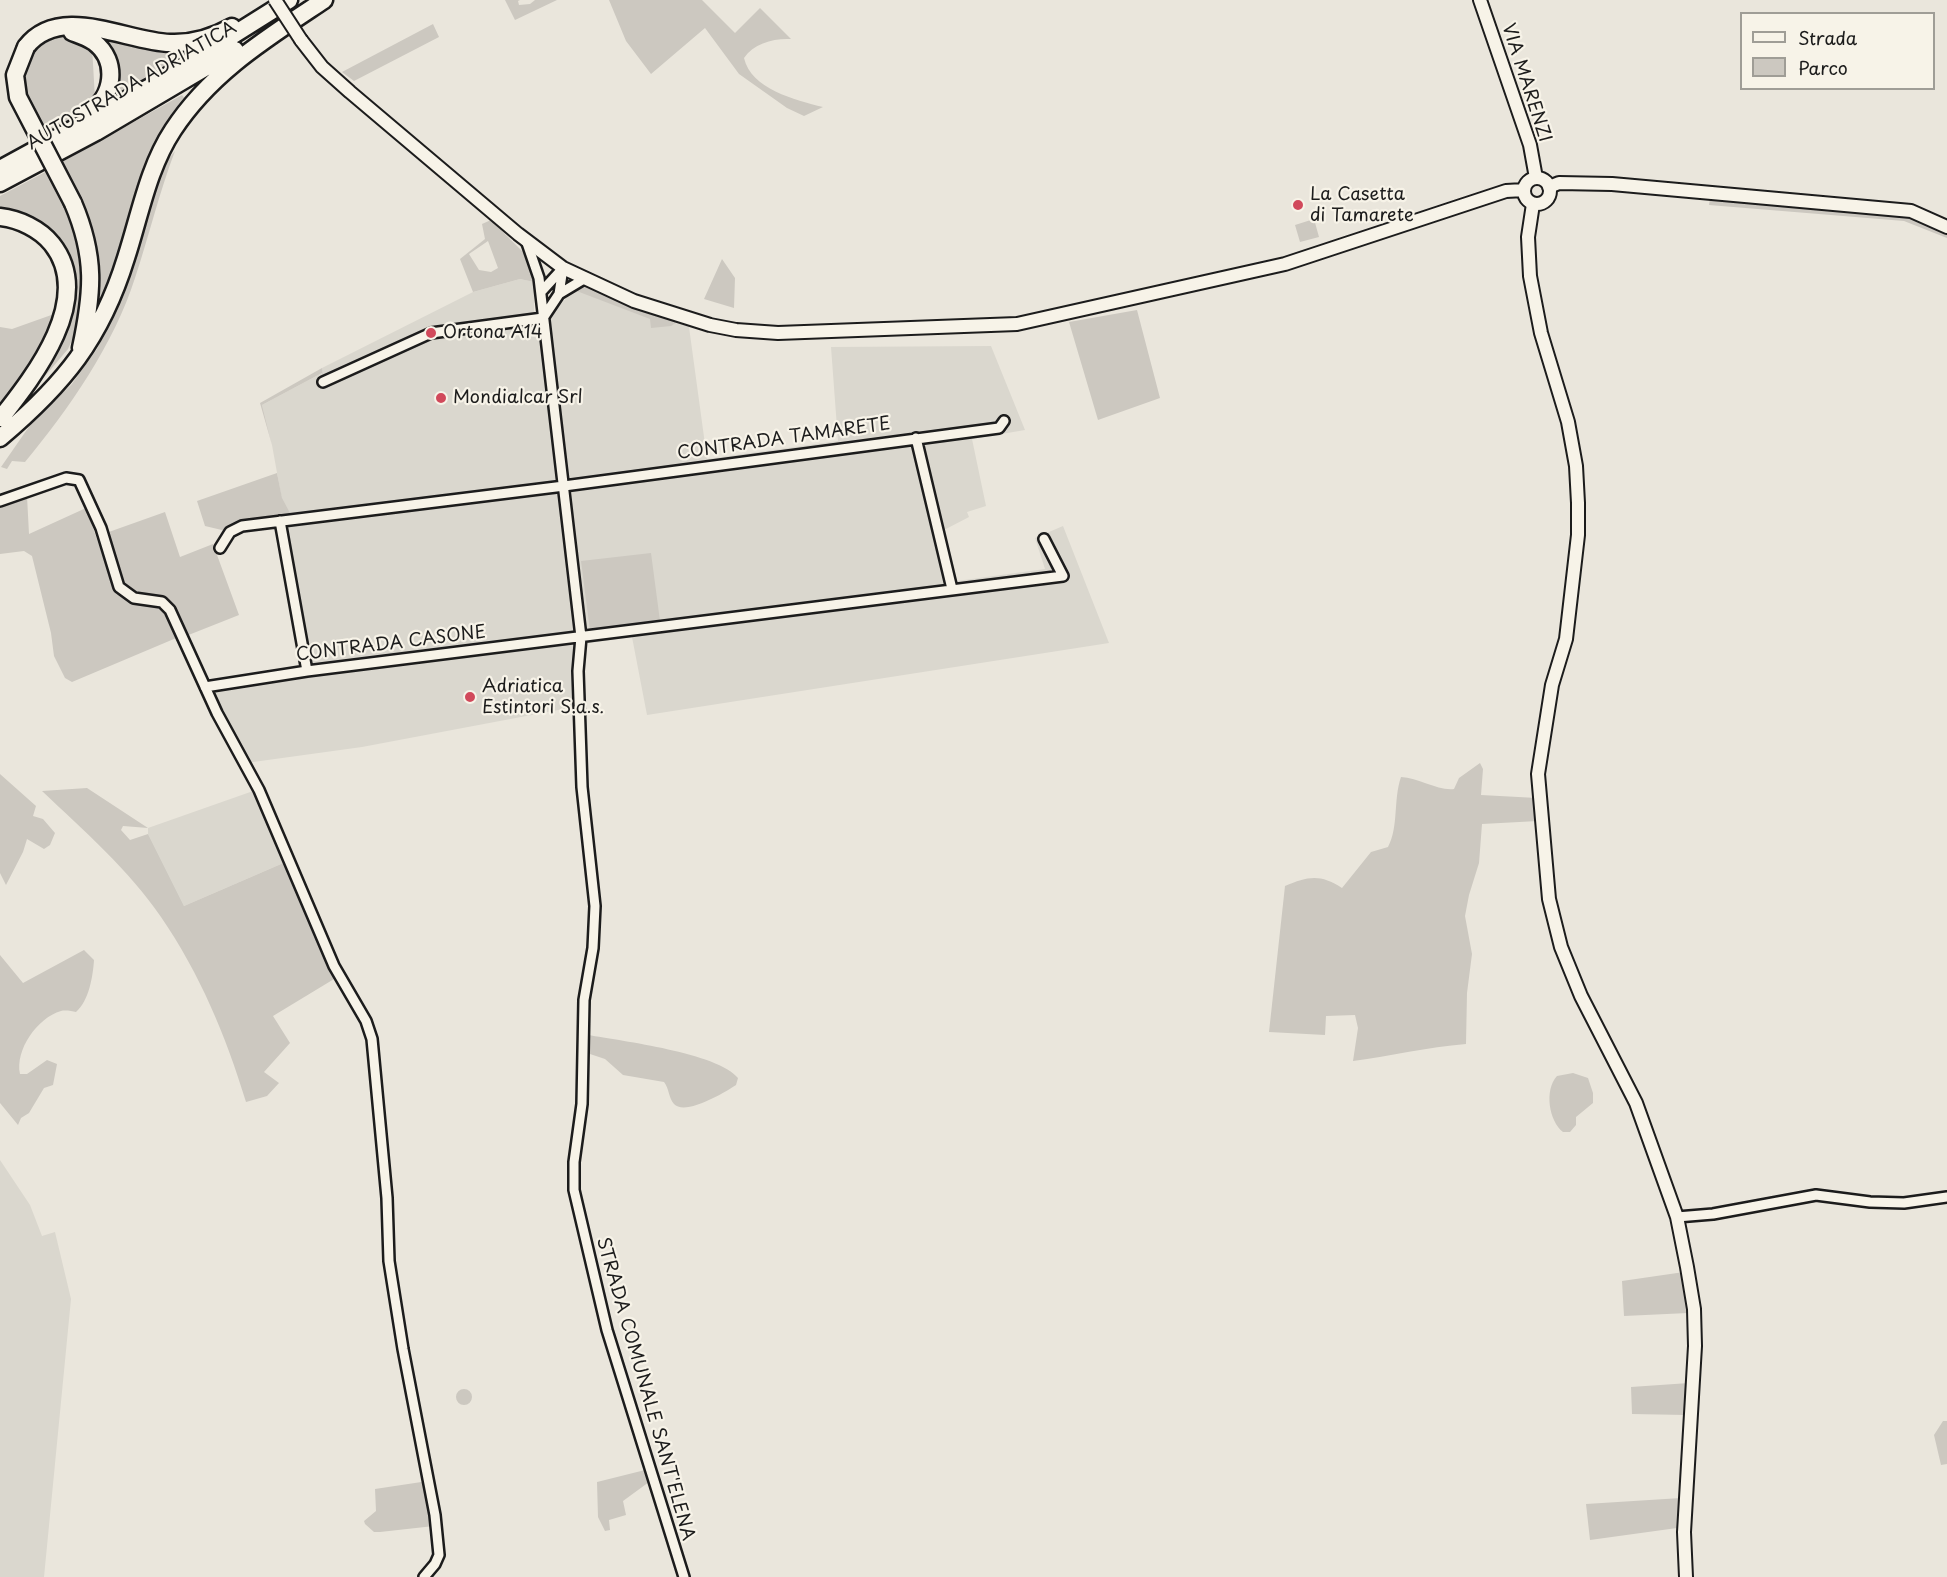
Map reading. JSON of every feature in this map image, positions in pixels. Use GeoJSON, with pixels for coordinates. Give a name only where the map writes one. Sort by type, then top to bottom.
{"type":"FeatureCollection","features":[{"type":"Feature","properties":{"kind":"highway","name":"AUTOSTRADA ADRIATICA"},"geometry":{"type":"LineString","coordinates":[[0,169],[179,69],[274,5],[289,0]]}},
{"type":"Feature","properties":{"kind":"highway","name":"AUTOSTRADA ADRIATICA"},"geometry":{"type":"LineString","coordinates":[[0,183],[156,98],[311,0]]}},
{"type":"Feature","properties":{"kind":"highway"},"geometry":{"type":"LineString","coordinates":[[0,438],[49,393],[91,342],[112,300],[153,171],[164,144],[180,120],[203,91],[231,64],[324,0]]}},
{"type":"Feature","properties":{"kind":"highway"},"geometry":{"type":"LineString","coordinates":[[76,361],[85,328],[91,290],[91,263],[85,231],[73,203],[18,97],[15,75],[26,48],[39,36],[78,26],[160,42],[178,43],[215,35],[274,5]]}},
{"type":"Feature","properties":{"kind":"highway"},"geometry":{"type":"LineString","coordinates":[[63,28],[85,37],[98,46],[106,57],[110,72],[105,98],[80,118],[77,128]]}},
{"type":"Feature","properties":{"kind":"highway"},"geometry":{"type":"LineString","coordinates":[[0,217],[18,221],[49,240],[61,257],[67,285],[58,327],[44,358],[33,377],[1,418]]}},
{"type":"Feature","properties":{"kind":"highway"},"geometry":{"type":"LineString","coordinates":[[1,418],[44,386],[66,361],[85,328]]}},
{"type":"Feature","properties":{"kind":"main road","name":"VIA MARENZI"},"geometry":{"type":"LineString","coordinates":[[1480,0],[1530,145],[1536,178]]}},
{"type":"Feature","properties":{"kind":"main road"},"geometry":{"type":"LineString","coordinates":[[274,5],[322,67],[525,240],[563,268],[634,301],[710,326],[736,330],[778,333],[1017,324],[1285,264],[1341,248],[1506,191],[1524,190]]}},
{"type":"Feature","properties":{"kind":"main road"},"geometry":{"type":"LineString","coordinates":[[1536,178],[1544,180],[1549,187],[1548,199],[1541,204],[1533,204],[1526,198],[1524,190],[1528,182],[1536,178]]}},
{"type":"Feature","properties":{"kind":"main road"},"geometry":{"type":"LineString","coordinates":[[1549,187],[1559,183],[1612,184],[1911,211],[1947,227]]}},
{"type":"Feature","properties":{"kind":"main road"},"geometry":{"type":"LineString","coordinates":[[1533,204],[1528,237],[1530,276],[1541,333],[1568,422],[1578,503],[1578,535],[1566,639],[1552,685],[1538,774],[1550,898],[1571,972],[1599,1034],[1636,1104],[1677,1217],[1695,1309],[1684,1532],[1686,1577]]}},
{"type":"Feature","properties":{"kind":"street","name":"STRADA COMUNALE SANT'ELENA"},"geometry":{"type":"LineString","coordinates":[[525,240],[534,255],[541,292],[581,637],[578,671],[582,787],[595,906],[593,948],[584,1000],[582,1104],[574,1162],[574,1190],[607,1330],[684,1577]]}},
{"type":"Feature","properties":{"kind":"street"},"geometry":{"type":"LineString","coordinates":[[541,292],[563,268]]}},
{"type":"Feature","properties":{"kind":"street"},"geometry":{"type":"LineString","coordinates":[[324,382],[431,333],[543,318],[559,294],[563,268]]}},
{"type":"Feature","properties":{"kind":"street"},"geometry":{"type":"LineString","coordinates":[[559,294],[584,279]]}},
{"type":"Feature","properties":{"kind":"street","name":"CONTRADA TAMARETE"},"geometry":{"type":"LineString","coordinates":[[220,548],[230,532],[242,526],[999,428],[1002,427],[1004,421]]}},
{"type":"Feature","properties":{"kind":"street"},"geometry":{"type":"LineString","coordinates":[[916,438],[952,589]]}},
{"type":"Feature","properties":{"kind":"street"},"geometry":{"type":"LineString","coordinates":[[0,501],[66,478],[79,480],[101,528],[119,587],[134,598],[162,602],[170,610],[205,687],[259,790],[334,966],[366,1021],[372,1039],[387,1198],[389,1261],[403,1349],[435,1515],[439,1555],[424,1577]]}},
{"type":"Feature","properties":{"kind":"street"},"geometry":{"type":"LineString","coordinates":[[280,521],[307,671]]}},
{"type":"Feature","properties":{"kind":"street","name":"CONTRADA CASONE"},"geometry":{"type":"LineString","coordinates":[[205,687],[307,671],[1063,576],[1044,539]]}},
{"type":"Feature","properties":{"kind":"street"},"geometry":{"type":"LineString","coordinates":[[1677,1217],[1713,1214],[1816,1195],[1870,1203],[1904,1203],[1947,1197]]}},
{"type":"Feature","properties":{"kind":"shaded area"},"geometry":{"type":"Polygon","coordinates":[[[520,279],[534,282],[534,311],[548,319],[573,290],[587,286],[689,327],[707,459],[838,441],[831,347],[991,346],[1025,430],[972,439],[986,506],[967,512],[969,517],[944,530],[957,581],[1045,569],[1035,538],[1063,526],[1109,643],[647,715],[632,637],[575,645],[574,707],[362,747],[246,763],[208,683],[312,666],[272,445],[262,405],[322,373],[322,368],[473,292],[520,279]]]}},
{"type":"Feature","properties":{"kind":"shaded area"},"geometry":{"type":"Polygon","coordinates":[[[256,790],[288,861],[184,906],[148,834],[148,828],[256,790]]]}},
{"type":"Feature","properties":{"kind":"shaded area"},"geometry":{"type":"Polygon","coordinates":[[[0,1160],[30,1205],[42,1236],[55,1232],[71,1299],[44,1577],[0,1577],[0,1160]]]}},
{"type":"Feature","properties":{"kind":"green space"},"geometry":{"type":"Polygon","coordinates":[[[505,0],[520,0],[519,5],[530,4],[535,0],[557,0],[515,20],[505,0]]]}},
{"type":"Feature","properties":{"kind":"green space"},"geometry":{"type":"Polygon","coordinates":[[[609,0],[702,0],[735,33],[760,8],[791,39],[778,39],[753,49],[744,58],[748,69],[755,78],[776,91],[788,97],[823,107],[804,116],[787,108],[739,74],[705,28],[651,74],[626,41],[609,0]]]}},
{"type":"Feature","properties":{"kind":"green space"},"geometry":{"type":"Polygon","coordinates":[[[433,24],[439,37],[354,81],[342,72],[433,24]]]}},
{"type":"Feature","properties":{"kind":"green space"},"geometry":{"type":"Polygon","coordinates":[[[65,36],[92,46],[95,99],[88,109],[44,134],[25,95],[24,74],[32,56],[38,49],[55,38],[65,36]]]}},
{"type":"Feature","properties":{"kind":"green space"},"geometry":{"type":"Polygon","coordinates":[[[100,37],[151,47],[184,50],[186,53],[114,97],[100,37]]]}},
{"type":"Feature","properties":{"kind":"green space"},"geometry":{"type":"Polygon","coordinates":[[[182,95],[186,100],[121,261],[94,317],[98,277],[94,242],[60,163],[182,95]]]}},
{"type":"Feature","properties":{"kind":"green space"},"geometry":{"type":"Polygon","coordinates":[[[175,151],[126,303],[103,351],[74,398],[25,462],[12,461],[7,469],[1,467],[35,418],[71,385],[97,349],[123,294],[166,162],[175,151]]]}},
{"type":"Feature","properties":{"kind":"green space"},"geometry":{"type":"Polygon","coordinates":[[[49,170],[65,197],[85,257],[79,324],[68,349],[46,375],[59,339],[69,264],[0,210],[0,196],[49,170]]]}},
{"type":"Feature","properties":{"kind":"green space"},"geometry":{"type":"Polygon","coordinates":[[[1710,198],[1895,215],[1918,220],[1947,232],[1947,238],[1904,221],[1709,205],[1710,198]]]}},
{"type":"Feature","properties":{"kind":"green space"},"geometry":{"type":"Polygon","coordinates":[[[1314,219],[1319,237],[1300,242],[1295,225],[1314,219]]]}},
{"type":"Feature","properties":{"kind":"green space"},"geometry":{"type":"Polygon","coordinates":[[[491,220],[528,257],[534,282],[520,279],[473,292],[460,259],[485,239],[482,224],[491,220]],[[488,241],[469,254],[479,270],[491,272],[498,268],[488,241]]]}},
{"type":"Feature","properties":{"kind":"green space"},"geometry":{"type":"Polygon","coordinates":[[[722,259],[735,278],[734,308],[704,299],[722,259]]]}},
{"type":"Feature","properties":{"kind":"green space"},"geometry":{"type":"Polygon","coordinates":[[[587,286],[677,322],[671,326],[651,328],[650,319],[574,290],[587,286]]]}},
{"type":"Feature","properties":{"kind":"green space"},"geometry":{"type":"Polygon","coordinates":[[[1137,310],[1160,398],[1098,420],[1069,322],[1137,310]]]}},
{"type":"Feature","properties":{"kind":"green space"},"geometry":{"type":"Polygon","coordinates":[[[57,313],[39,355],[0,406],[0,327],[12,329],[57,313]]]}},
{"type":"Feature","properties":{"kind":"green space"},"geometry":{"type":"Polygon","coordinates":[[[322,368],[323,382],[322,373],[262,405],[272,445],[260,403],[322,368]]]}},
{"type":"Feature","properties":{"kind":"green space"},"geometry":{"type":"Polygon","coordinates":[[[277,473],[282,498],[291,515],[232,526],[226,531],[205,526],[197,501],[277,473]]]}},
{"type":"Feature","properties":{"kind":"green space"},"geometry":{"type":"Polygon","coordinates":[[[27,496],[29,534],[86,508],[116,594],[163,608],[181,636],[72,682],[65,678],[54,656],[51,633],[32,556],[24,551],[0,554],[0,508],[27,496]]]}},
{"type":"Feature","properties":{"kind":"green space"},"geometry":{"type":"Polygon","coordinates":[[[165,512],[180,557],[213,544],[239,615],[186,636],[168,606],[136,596],[118,583],[106,533],[165,512]]]}},
{"type":"Feature","properties":{"kind":"green space"},"geometry":{"type":"Polygon","coordinates":[[[651,553],[660,621],[590,631],[581,561],[651,553]]]}},
{"type":"Feature","properties":{"kind":"green space"},"geometry":{"type":"Polygon","coordinates":[[[1480,763],[1483,769],[1481,795],[1537,798],[1538,821],[1482,824],[1479,863],[1465,916],[1472,954],[1467,993],[1466,1044],[1353,1061],[1358,1028],[1355,1015],[1326,1016],[1325,1035],[1269,1032],[1285,886],[1314,878],[1327,880],[1342,888],[1371,852],[1388,847],[1394,830],[1401,777],[1454,789],[1459,778],[1480,763]]]}},
{"type":"Feature","properties":{"kind":"green space"},"geometry":{"type":"Polygon","coordinates":[[[0,774],[36,806],[33,816],[43,819],[55,833],[50,845],[44,849],[27,839],[6,885],[0,873],[0,774]]]}},
{"type":"Feature","properties":{"kind":"green space"},"geometry":{"type":"Polygon","coordinates":[[[87,788],[148,828],[123,826],[121,830],[130,840],[148,834],[184,906],[288,861],[339,976],[273,1016],[290,1043],[264,1072],[279,1083],[267,1096],[246,1102],[211,1006],[188,961],[161,917],[135,883],[105,851],[42,791],[87,788]]]}},
{"type":"Feature","properties":{"kind":"green space"},"geometry":{"type":"Polygon","coordinates":[[[84,950],[94,960],[91,981],[84,1001],[76,1012],[61,1011],[44,1020],[24,1045],[19,1065],[20,1074],[27,1074],[47,1060],[57,1064],[53,1085],[44,1088],[29,1113],[21,1118],[18,1125],[0,1103],[0,955],[23,983],[84,950]]]}},
{"type":"Feature","properties":{"kind":"green space"},"geometry":{"type":"Polygon","coordinates":[[[588,1035],[691,1055],[727,1069],[738,1078],[736,1085],[705,1102],[679,1107],[672,1102],[664,1082],[623,1075],[605,1059],[587,1053],[588,1035]]]}},
{"type":"Feature","properties":{"kind":"green space"},"geometry":{"type":"Polygon","coordinates":[[[1573,1073],[1588,1078],[1593,1093],[1593,1103],[1576,1117],[1576,1125],[1570,1132],[1563,1132],[1554,1121],[1549,1097],[1550,1089],[1557,1076],[1573,1073]]]}},
{"type":"Feature","properties":{"kind":"green space"},"geometry":{"type":"Polygon","coordinates":[[[1684,1272],[1688,1313],[1624,1316],[1622,1281],[1684,1272]]]}},
{"type":"Feature","properties":{"kind":"green space"},"geometry":{"type":"Polygon","coordinates":[[[1689,1383],[1686,1415],[1632,1414],[1631,1387],[1689,1383]]]}},
{"type":"Feature","properties":{"kind":"green space"},"geometry":{"type":"Polygon","coordinates":[[[461,1389],[467,1389],[472,1397],[470,1403],[461,1405],[456,1400],[456,1394],[461,1389]]]}},
{"type":"Feature","properties":{"kind":"green space"},"geometry":{"type":"Polygon","coordinates":[[[1943,1421],[1947,1421],[1947,1464],[1941,1465],[1934,1435],[1943,1421]]]}},
{"type":"Feature","properties":{"kind":"green space"},"geometry":{"type":"Polygon","coordinates":[[[645,1470],[649,1482],[623,1501],[626,1515],[609,1520],[610,1530],[605,1531],[598,1517],[597,1482],[645,1470]]]}},
{"type":"Feature","properties":{"kind":"green space"},"geometry":{"type":"Polygon","coordinates":[[[428,1481],[434,1526],[374,1532],[365,1524],[364,1521],[376,1511],[375,1489],[428,1481]]]}},
{"type":"Feature","properties":{"kind":"green space"},"geometry":{"type":"Polygon","coordinates":[[[1681,1498],[1680,1530],[1677,1528],[1590,1540],[1586,1504],[1681,1498]]]}},
{"type":"Feature","properties":{"kind":"place","name":"La Casetta di Tamarete"},"geometry":{"type":"Point","coordinates":[1298,205]}},
{"type":"Feature","properties":{"kind":"place","name":"Ortona A14"},"geometry":{"type":"Point","coordinates":[431,333]}},
{"type":"Feature","properties":{"kind":"place","name":"Mondialcar Srl"},"geometry":{"type":"Point","coordinates":[441,398]}},
{"type":"Feature","properties":{"kind":"place","name":"Adriatica Estintori S.a.s."},"geometry":{"type":"Point","coordinates":[470,697]}}]}
